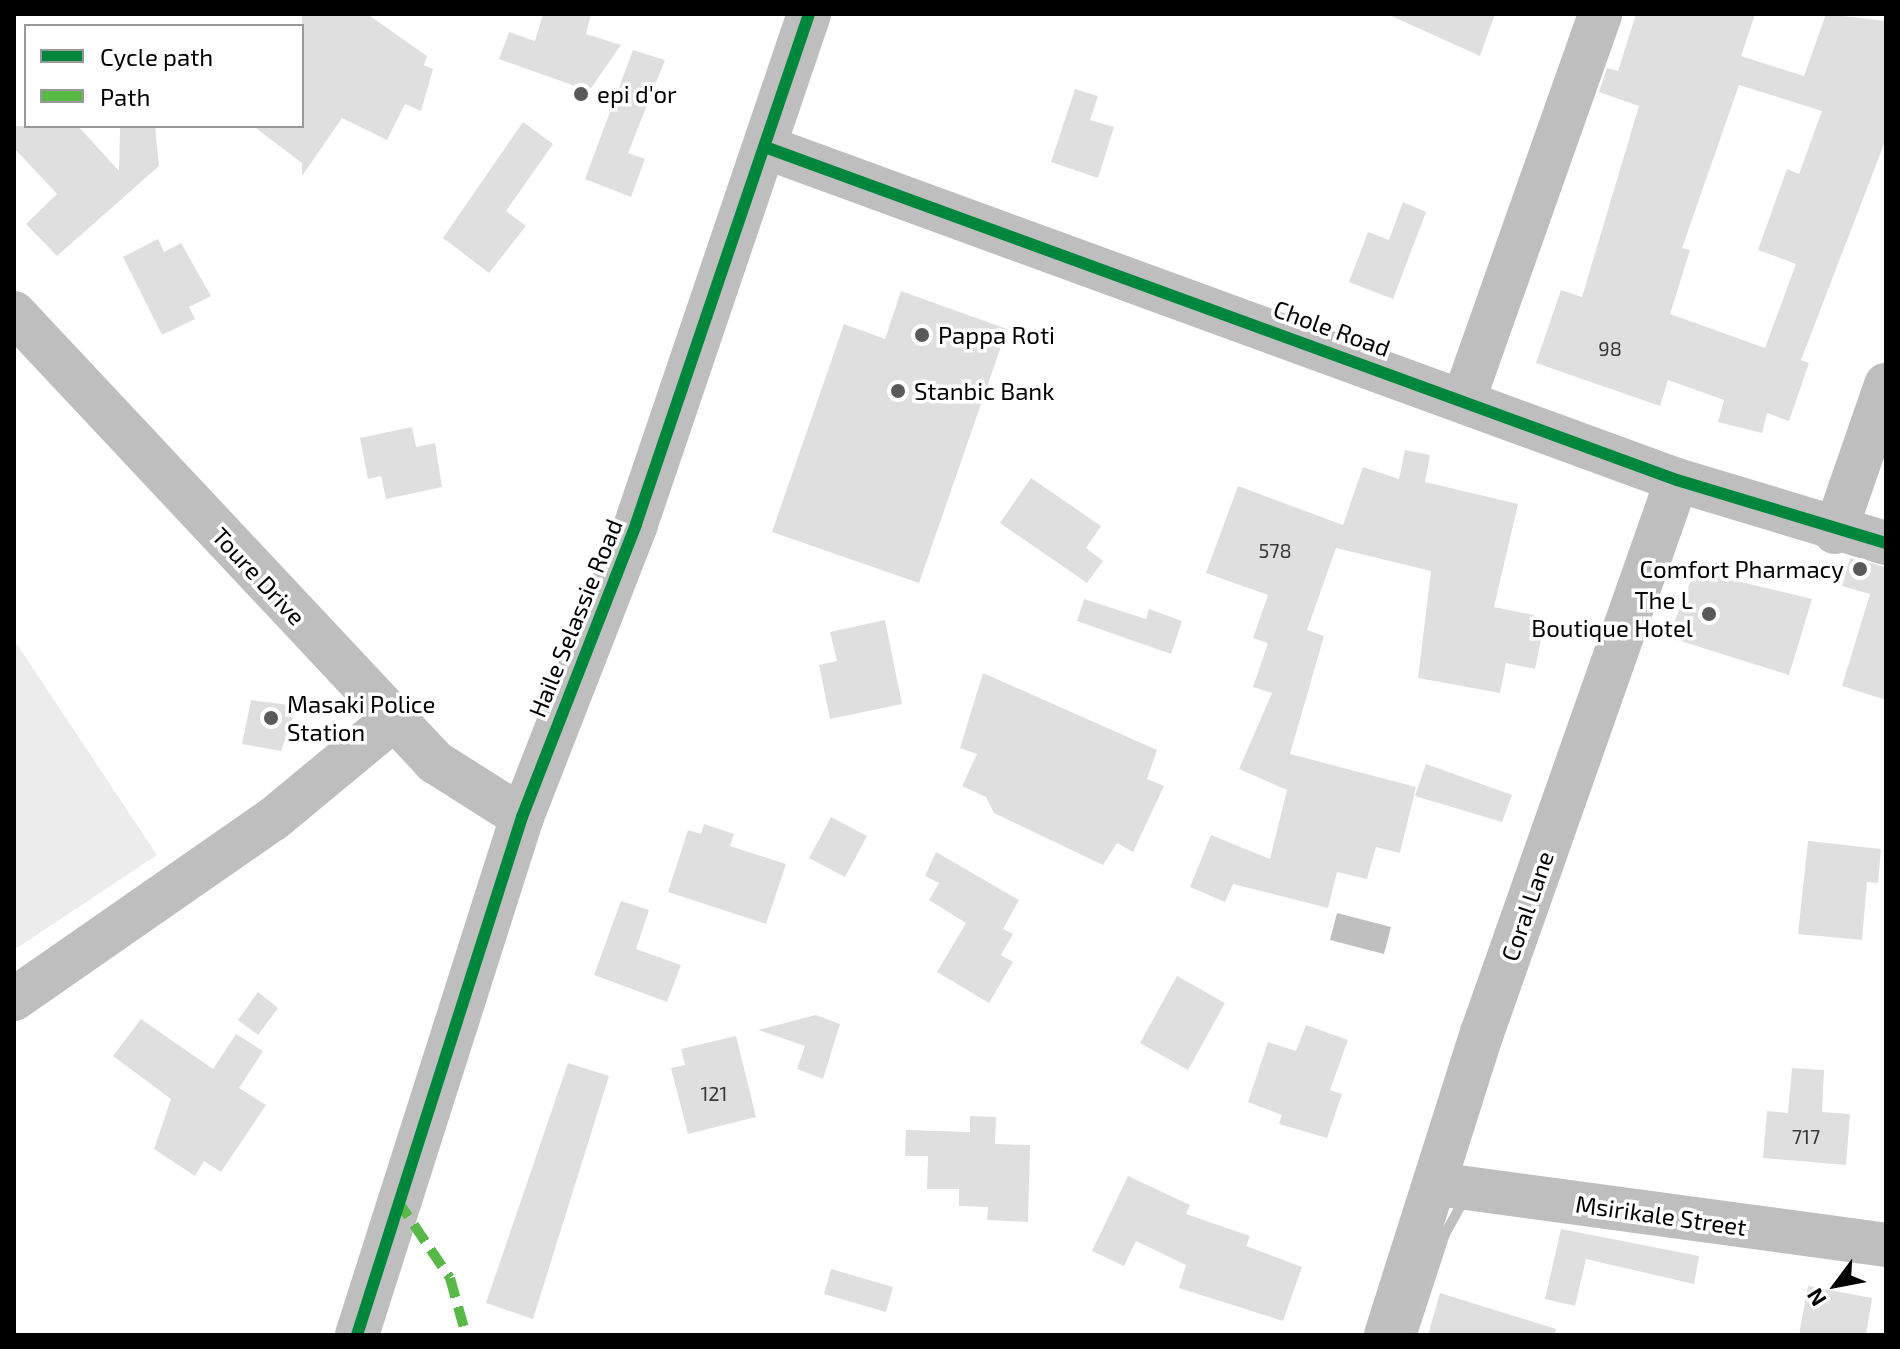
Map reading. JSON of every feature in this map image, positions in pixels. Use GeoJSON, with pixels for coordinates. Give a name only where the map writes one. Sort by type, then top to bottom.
{"type":"FeatureCollection","features":[{"type":"Feature","properties":{"kind":"street","name":"Haile Selassie Road"},"geometry":{"type":"LineString","coordinates":[[356,1334],[383,1239],[522,817],[636,524],[809,14]]}},
{"type":"Feature","properties":{"kind":"street"},"geometry":{"type":"LineString","coordinates":[[1464,399],[1600,14]]}},
{"type":"Feature","properties":{"kind":"street","name":"Chole Road"},"geometry":{"type":"LineString","coordinates":[[765,147],[1464,399],[1677,480],[1835,532],[1886,543]]}},
{"type":"Feature","properties":{"kind":"street","name":"Toure Drive"},"geometry":{"type":"LineString","coordinates":[[14,313],[435,762],[522,817]]}},
{"type":"Feature","properties":{"kind":"street"},"geometry":{"type":"LineString","coordinates":[[1835,532],[1886,385]]}},
{"type":"Feature","properties":{"kind":"street","name":"Coral Lane"},"geometry":{"type":"LineString","coordinates":[[1386,1335],[1677,480]]}},
{"type":"Feature","properties":{"kind":"street"},"geometry":{"type":"LineString","coordinates":[[14,999],[272,820],[394,719]]}},
{"type":"Feature","properties":{"kind":"street","name":"Msirikale Street"},"geometry":{"type":"LineString","coordinates":[[1436,1184],[1886,1245]]}},
{"type":"Feature","properties":{"kind":"shaded area"},"geometry":{"type":"Polygon","coordinates":[[[14,640],[157,855],[14,950],[14,640]]]}},
{"type":"Feature","properties":{"kind":"shaded area"},"geometry":{"type":"Polygon","coordinates":[[[1337,913],[1391,927],[1384,954],[1330,940],[1337,913]]]}},
{"type":"Feature","properties":{"kind":"building"},"geometry":{"type":"Polygon","coordinates":[[[302,14],[367,14],[427,56],[424,65],[433,69],[421,111],[405,104],[387,140],[342,118],[302,176],[302,163],[256,128],[304,128],[302,14]]]}},
{"type":"Feature","properties":{"kind":"building"},"geometry":{"type":"Polygon","coordinates":[[[543,14],[591,14],[586,34],[621,45],[589,91],[499,59],[509,32],[535,41],[543,14]]]}},
{"type":"Feature","properties":{"kind":"building"},"geometry":{"type":"Polygon","coordinates":[[[1387,14],[1495,14],[1480,56],[1387,14]]]}},
{"type":"Feature","properties":{"kind":"building"},"geometry":{"type":"Polygon","coordinates":[[[1636,14],[1755,14],[1741,56],[1804,76],[1826,14],[1886,21],[1886,139],[1801,360],[1809,363],[1789,421],[1767,413],[1762,433],[1718,422],[1724,400],[1668,380],[1660,406],[1536,363],[1561,290],[1582,297],[1639,106],[1599,92],[1607,68],[1618,71],[1636,14]],[[1739,85],[1682,248],[1690,250],[1670,314],[1765,348],[1796,264],[1758,250],[1787,169],[1799,174],[1822,111],[1739,85]]]}},
{"type":"Feature","properties":{"kind":"building"},"geometry":{"type":"Polygon","coordinates":[[[633,50],[665,60],[628,153],[645,159],[631,197],[585,179],[633,50]]]}},
{"type":"Feature","properties":{"kind":"building"},"geometry":{"type":"Polygon","coordinates":[[[1075,89],[1098,96],[1090,120],[1114,127],[1098,178],[1051,162],[1075,89]]]}},
{"type":"Feature","properties":{"kind":"building"},"geometry":{"type":"Polygon","coordinates":[[[523,122],[553,144],[506,211],[526,226],[489,273],[443,238],[523,122]]]}},
{"type":"Feature","properties":{"kind":"building"},"geometry":{"type":"Polygon","coordinates":[[[14,126],[80,128],[119,171],[120,128],[155,128],[159,166],[57,256],[26,224],[57,194],[14,148],[14,126]]]}},
{"type":"Feature","properties":{"kind":"building"},"geometry":{"type":"Polygon","coordinates":[[[1403,202],[1426,212],[1393,299],[1349,282],[1368,232],[1389,240],[1403,202]]]}},
{"type":"Feature","properties":{"kind":"building"},"geometry":{"type":"Polygon","coordinates":[[[158,239],[164,252],[181,243],[211,296],[189,307],[195,319],[162,335],[123,257],[158,239]]]}},
{"type":"Feature","properties":{"kind":"building"},"geometry":{"type":"Polygon","coordinates":[[[901,291],[1007,329],[919,583],[772,532],[844,324],[885,339],[901,291]]]}},
{"type":"Feature","properties":{"kind":"building"},"geometry":{"type":"Polygon","coordinates":[[[412,427],[416,447],[435,443],[442,487],[386,499],[381,476],[368,479],[360,438],[412,427]]]}},
{"type":"Feature","properties":{"kind":"building"},"geometry":{"type":"Polygon","coordinates":[[[1405,450],[1430,455],[1425,482],[1518,504],[1494,607],[1534,615],[1530,638],[1541,640],[1535,669],[1506,663],[1500,693],[1418,678],[1431,571],[1336,548],[1307,630],[1324,636],[1290,754],[1416,787],[1400,853],[1376,847],[1367,879],[1337,872],[1328,908],[1233,884],[1225,902],[1190,887],[1211,835],[1270,859],[1287,790],[1239,769],[1272,693],[1253,687],[1268,643],[1253,638],[1268,595],[1206,573],[1238,486],[1343,525],[1363,467],[1399,479],[1405,450]]]}},
{"type":"Feature","properties":{"kind":"building"},"geometry":{"type":"Polygon","coordinates":[[[1031,478],[1101,526],[1086,548],[1103,561],[1087,583],[1000,523],[1031,478]]]}},
{"type":"Feature","properties":{"kind":"building"},"geometry":{"type":"Polygon","coordinates":[[[1850,558],[1886,567],[1886,700],[1842,686],[1870,594],[1842,586],[1850,558]]]}},
{"type":"Feature","properties":{"kind":"building"},"geometry":{"type":"Polygon","coordinates":[[[1695,571],[1812,599],[1789,675],[1668,637],[1695,571]]]}},
{"type":"Feature","properties":{"kind":"building"},"geometry":{"type":"Polygon","coordinates":[[[1084,599],[1146,619],[1149,609],[1182,621],[1171,654],[1077,621],[1084,599]]]}},
{"type":"Feature","properties":{"kind":"building"},"geometry":{"type":"Polygon","coordinates":[[[885,620],[902,704],[830,719],[819,665],[837,661],[830,632],[885,620]]]}},
{"type":"Feature","properties":{"kind":"building"},"geometry":{"type":"Polygon","coordinates":[[[983,673],[1157,750],[1147,779],[1164,786],[1133,852],[1117,843],[1103,865],[994,813],[986,797],[962,786],[977,754],[960,748],[983,673]]]}},
{"type":"Feature","properties":{"kind":"building","name":"Masaki Police Station"},"geometry":{"type":"Polygon","coordinates":[[[251,700],[297,706],[281,751],[242,744],[251,700]]]}},
{"type":"Feature","properties":{"kind":"building"},"geometry":{"type":"Polygon","coordinates":[[[1426,764],[1512,795],[1502,822],[1415,796],[1426,764]]]}},
{"type":"Feature","properties":{"kind":"building"},"geometry":{"type":"Polygon","coordinates":[[[831,817],[867,836],[845,877],[809,858],[831,817]]]}},
{"type":"Feature","properties":{"kind":"building"},"geometry":{"type":"Polygon","coordinates":[[[704,824],[734,834],[730,846],[786,864],[766,924],[668,892],[688,830],[701,834],[704,824]]]}},
{"type":"Feature","properties":{"kind":"building"},"geometry":{"type":"Polygon","coordinates":[[[1808,841],[1881,849],[1878,883],[1867,882],[1862,940],[1798,934],[1808,841]]]}},
{"type":"Feature","properties":{"kind":"building"},"geometry":{"type":"Polygon","coordinates":[[[936,852],[1019,900],[1003,929],[1013,934],[1001,955],[1013,962],[989,1003],[937,972],[966,923],[929,900],[939,883],[925,876],[936,852]]]}},
{"type":"Feature","properties":{"kind":"building"},"geometry":{"type":"Polygon","coordinates":[[[621,901],[649,910],[636,949],[681,965],[667,1002],[594,975],[621,901]]]}},
{"type":"Feature","properties":{"kind":"building"},"geometry":{"type":"Polygon","coordinates":[[[1177,976],[1225,1003],[1188,1070],[1140,1043],[1177,976]]]}},
{"type":"Feature","properties":{"kind":"building"},"geometry":{"type":"Polygon","coordinates":[[[258,992],[278,1008],[258,1035],[238,1020],[258,992]]]}},
{"type":"Feature","properties":{"kind":"building"},"geometry":{"type":"Polygon","coordinates":[[[816,1015],[840,1024],[823,1079],[797,1069],[805,1046],[758,1030],[816,1015]]]}},
{"type":"Feature","properties":{"kind":"building"},"geometry":{"type":"Polygon","coordinates":[[[141,1019],[213,1069],[236,1034],[263,1051],[239,1088],[266,1105],[221,1172],[204,1161],[195,1176],[154,1149],[171,1099],[113,1056],[141,1019]]]}},
{"type":"Feature","properties":{"kind":"building"},"geometry":{"type":"Polygon","coordinates":[[[1306,1025],[1348,1040],[1330,1090],[1342,1094],[1327,1138],[1279,1124],[1282,1115],[1248,1102],[1268,1042],[1296,1051],[1306,1025]]]}},
{"type":"Feature","properties":{"kind":"building"},"geometry":{"type":"Polygon","coordinates":[[[736,1036],[756,1117],[688,1134],[671,1068],[685,1065],[681,1049],[736,1036]]]}},
{"type":"Feature","properties":{"kind":"building"},"geometry":{"type":"Polygon","coordinates":[[[568,1063],[609,1076],[533,1319],[486,1303],[568,1063]]]}},
{"type":"Feature","properties":{"kind":"building"},"geometry":{"type":"Polygon","coordinates":[[[1792,1068],[1824,1070],[1822,1112],[1850,1114],[1846,1165],[1763,1158],[1767,1111],[1788,1113],[1792,1068]]]}},
{"type":"Feature","properties":{"kind":"building"},"geometry":{"type":"Polygon","coordinates":[[[970,1116],[996,1117],[995,1144],[1030,1145],[1028,1222],[987,1220],[988,1207],[959,1206],[959,1189],[927,1189],[928,1156],[905,1156],[906,1130],[970,1132],[970,1116]]]}},
{"type":"Feature","properties":{"kind":"building"},"geometry":{"type":"Polygon","coordinates":[[[1128,1176],[1190,1205],[1186,1214],[1250,1236],[1246,1246],[1302,1267],[1283,1321],[1179,1288],[1186,1265],[1136,1241],[1124,1266],[1092,1251],[1128,1176]]]}},
{"type":"Feature","properties":{"kind":"building"},"geometry":{"type":"Polygon","coordinates":[[[1561,1229],[1699,1256],[1694,1284],[1586,1259],[1575,1306],[1545,1299],[1561,1229]]]}},
{"type":"Feature","properties":{"kind":"building"},"geometry":{"type":"Polygon","coordinates":[[[831,1269],[893,1287],[886,1312],[824,1294],[831,1269]]]}},
{"type":"Feature","properties":{"kind":"building"},"geometry":{"type":"Polygon","coordinates":[[[1808,1286],[1872,1298],[1866,1335],[1799,1335],[1808,1286]]]}},
{"type":"Feature","properties":{"kind":"building"},"geometry":{"type":"Polygon","coordinates":[[[1440,1293],[1556,1329],[1555,1335],[1428,1335],[1440,1293]]]}},
{"type":"Feature","properties":{"kind":"waterway"},"geometry":{"type":"LineString","coordinates":[[1412,1335],[1445,1234],[1465,1198]]}},
{"type":"Feature","properties":{"kind":"marked path"},"geometry":{"type":"LineString","coordinates":[[397,1200],[450,1278],[466,1335]]}},
{"type":"Feature","properties":{"kind":"cycle path"},"geometry":{"type":"LineString","coordinates":[[357,1335],[522,817],[636,524],[809,14]]}},
{"type":"Feature","properties":{"kind":"cycle path"},"geometry":{"type":"LineString","coordinates":[[765,147],[1677,480],[1886,543]]}},
{"type":"Feature","properties":{"kind":"place","name":"epi d'or"},"geometry":{"type":"Point","coordinates":[581,94]}},
{"type":"Feature","properties":{"kind":"place","name":"Pappa Roti"},"geometry":{"type":"Point","coordinates":[922,335]}},
{"type":"Feature","properties":{"kind":"place","name":"Stanbic Bank"},"geometry":{"type":"Point","coordinates":[898,391]}},
{"type":"Feature","properties":{"kind":"place","name":"Comfort Pharmacy"},"geometry":{"type":"Point","coordinates":[1860,569]}},
{"type":"Feature","properties":{"kind":"place","name":"The L Boutique Hotel"},"geometry":{"type":"Point","coordinates":[1709,614]}},
{"type":"Feature","properties":{"kind":"place","name":"Masaki Police Station"},"geometry":{"type":"Point","coordinates":[271,718]}}]}
